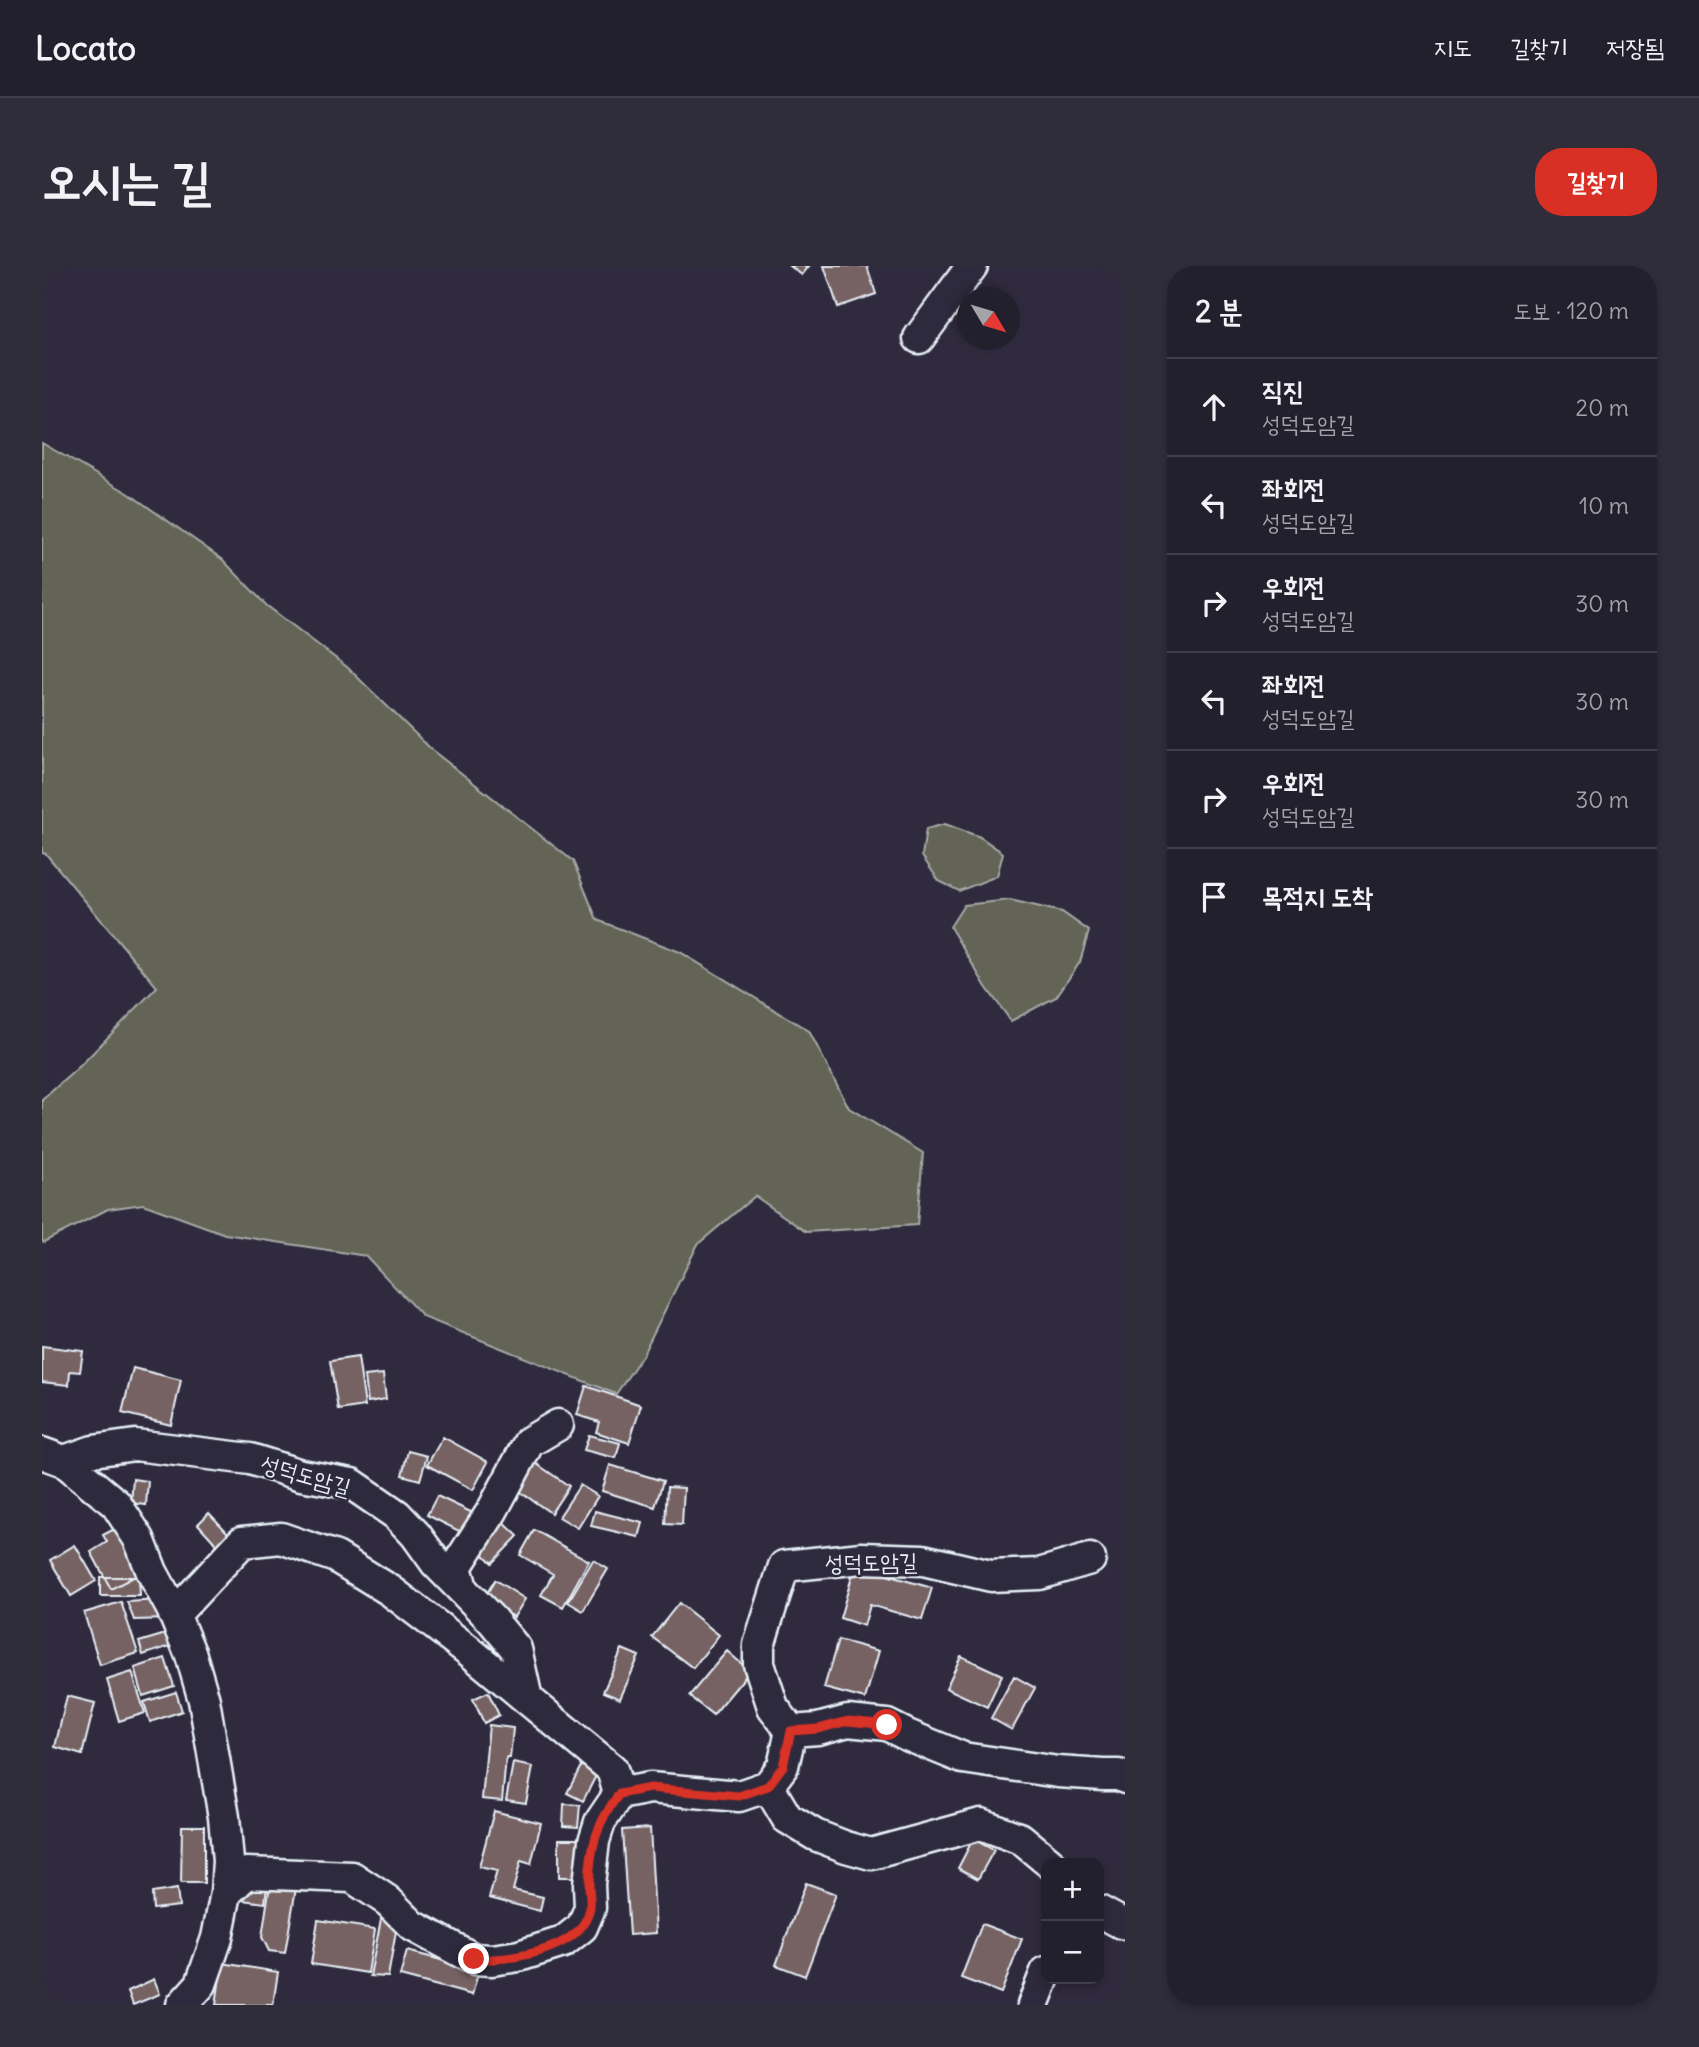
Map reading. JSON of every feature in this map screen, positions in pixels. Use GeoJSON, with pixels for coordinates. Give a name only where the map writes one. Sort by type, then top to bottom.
{"type":"FeatureCollection","features":[{"type":"Feature","properties":{"kind":"street"},"geometry":{"type":"LineString","coordinates":[[919,338],[972,266]]}},
{"type":"Feature","properties":{"kind":"street"},"geometry":{"type":"LineString","coordinates":[[462,1588],[457,1567],[492,1511],[529,1442],[558,1425]]}},
{"type":"Feature","properties":{"kind":"street","name":"성덕도암길"},"geometry":{"type":"LineString","coordinates":[[53,1457],[135,1445],[250,1459],[301,1475],[352,1485],[397,1515],[416,1535],[436,1563],[492,1620],[516,1649],[527,1699]]}},
{"type":"Feature","properties":{"kind":"street","name":"성덕도암길"},"geometry":{"type":"LineString","coordinates":[[53,1457],[117,1504],[139,1539],[191,1654],[204,1700],[215,1757],[227,1850],[226,1893],[217,1938],[201,1984],[183,2005]]}},
{"type":"Feature","properties":{"kind":"street"},"geometry":{"type":"LineString","coordinates":[[174,1615],[242,1542],[281,1538],[336,1557],[391,1591],[468,1650],[612,1769],[619,1794]]}},
{"type":"Feature","properties":{"kind":"street","name":"성덕도암길"},"geometry":{"type":"LineString","coordinates":[[791,1731],[773,1707],[759,1664],[759,1645],[784,1566],[862,1558],[923,1560],[991,1576],[1040,1574],[1090,1559]]}},
{"type":"Feature","properties":{"kind":"street"},"geometry":{"type":"LineString","coordinates":[[226,1893],[247,1873],[352,1877],[388,1901],[413,1926],[474,1959],[492,1960],[544,1950],[563,1942],[582,1927],[590,1908],[589,1884],[594,1841],[600,1822],[619,1794],[650,1788],[739,1796],[768,1786],[783,1766],[791,1731],[818,1729],[848,1721],[887,1725],[963,1758],[1058,1772],[1103,1775],[1123,1772]]}},
{"type":"Feature","properties":{"kind":"street"},"geometry":{"type":"LineString","coordinates":[[768,1786],[787,1818],[815,1835],[871,1854],[981,1824],[1021,1839],[1045,1858]]}},
{"type":"Feature","properties":{"kind":"street"},"geometry":{"type":"LineString","coordinates":[[1104,1914],[1125,1924]]}},
{"type":"Feature","properties":{"kind":"street"},"geometry":{"type":"LineString","coordinates":[[1033,2005],[1041,1984]]}},
{"type":"Feature","properties":{"kind":"green space"},"geometry":{"type":"Polygon","coordinates":[[[42,443],[128,493],[222,559],[266,605],[347,667],[433,751],[573,861],[597,920],[680,952],[809,1031],[849,1108],[923,1153],[917,1225],[806,1232],[755,1196],[698,1244],[642,1356],[616,1394],[423,1317],[366,1256],[225,1234],[143,1204],[108,1209],[42,1241],[42,1100],[80,1066],[157,987],[46,854],[42,853],[42,443]]]}},
{"type":"Feature","properties":{"kind":"green space"},"geometry":{"type":"Polygon","coordinates":[[[945,824],[980,837],[1003,853],[997,876],[959,891],[939,881],[922,856],[926,829],[945,824]]]}},
{"type":"Feature","properties":{"kind":"green space"},"geometry":{"type":"Polygon","coordinates":[[[1010,900],[1062,912],[1089,931],[1080,962],[1056,997],[1011,1021],[986,987],[950,927],[964,905],[1010,900]]]}},
{"type":"Feature","properties":{"kind":"building"},"geometry":{"type":"Polygon","coordinates":[[[790,266],[809,266],[802,275],[790,266]]]}},
{"type":"Feature","properties":{"kind":"building"},"geometry":{"type":"Polygon","coordinates":[[[824,266],[867,266],[876,294],[838,307],[824,266]]]}},
{"type":"Feature","properties":{"kind":"building"},"geometry":{"type":"Polygon","coordinates":[[[42,1346],[83,1351],[80,1372],[70,1371],[69,1385],[42,1382],[42,1346]]]}},
{"type":"Feature","properties":{"kind":"building"},"geometry":{"type":"Polygon","coordinates":[[[358,1357],[365,1406],[338,1410],[330,1361],[358,1357]]]}},
{"type":"Feature","properties":{"kind":"building"},"geometry":{"type":"Polygon","coordinates":[[[133,1368],[181,1380],[171,1425],[122,1413],[133,1368]]]}},
{"type":"Feature","properties":{"kind":"building"},"geometry":{"type":"Polygon","coordinates":[[[383,1374],[386,1399],[368,1402],[365,1376],[383,1374]]]}},
{"type":"Feature","properties":{"kind":"building"},"geometry":{"type":"Polygon","coordinates":[[[586,1386],[641,1405],[629,1443],[596,1432],[599,1422],[577,1415],[586,1386]]]}},
{"type":"Feature","properties":{"kind":"building"},"geometry":{"type":"Polygon","coordinates":[[[589,1435],[620,1443],[616,1458],[584,1450],[589,1435]]]}},
{"type":"Feature","properties":{"kind":"building"},"geometry":{"type":"Polygon","coordinates":[[[443,1437],[488,1462],[473,1490],[427,1465],[443,1437]]]}},
{"type":"Feature","properties":{"kind":"building"},"geometry":{"type":"Polygon","coordinates":[[[408,1451],[427,1456],[420,1480],[402,1475],[408,1451]]]}},
{"type":"Feature","properties":{"kind":"building"},"geometry":{"type":"Polygon","coordinates":[[[531,1460],[569,1486],[551,1513],[513,1487],[531,1460]]]}},
{"type":"Feature","properties":{"kind":"building"},"geometry":{"type":"Polygon","coordinates":[[[610,1465],[663,1481],[655,1507],[602,1491],[610,1465]]]}},
{"type":"Feature","properties":{"kind":"building"},"geometry":{"type":"Polygon","coordinates":[[[133,1479],[148,1481],[146,1505],[131,1503],[133,1479]]]}},
{"type":"Feature","properties":{"kind":"building"},"geometry":{"type":"Polygon","coordinates":[[[580,1485],[598,1496],[578,1528],[559,1517],[580,1485]]]}},
{"type":"Feature","properties":{"kind":"building"},"geometry":{"type":"Polygon","coordinates":[[[667,1487],[684,1488],[682,1525],[665,1524],[667,1487]]]}},
{"type":"Feature","properties":{"kind":"building"},"geometry":{"type":"Polygon","coordinates":[[[437,1496],[475,1514],[465,1534],[427,1515],[437,1496]]]}},
{"type":"Feature","properties":{"kind":"building"},"geometry":{"type":"Polygon","coordinates":[[[595,1511],[643,1523],[639,1537],[591,1526],[595,1511]]]}},
{"type":"Feature","properties":{"kind":"building"},"geometry":{"type":"Polygon","coordinates":[[[209,1513],[229,1534],[217,1545],[198,1524],[209,1513]]]}},
{"type":"Feature","properties":{"kind":"building"},"geometry":{"type":"Polygon","coordinates":[[[501,1520],[518,1536],[492,1563],[475,1546],[501,1520]]]}},
{"type":"Feature","properties":{"kind":"building"},"geometry":{"type":"Polygon","coordinates":[[[118,1527],[143,1572],[111,1589],[91,1552],[107,1542],[103,1535],[118,1527]]]}},
{"type":"Feature","properties":{"kind":"building"},"geometry":{"type":"Polygon","coordinates":[[[534,1530],[589,1561],[563,1607],[541,1595],[553,1574],[520,1555],[534,1530]]]}},
{"type":"Feature","properties":{"kind":"building"},"geometry":{"type":"Polygon","coordinates":[[[75,1545],[96,1581],[71,1596],[50,1560],[75,1545]]]}},
{"type":"Feature","properties":{"kind":"building"},"geometry":{"type":"Polygon","coordinates":[[[593,1560],[608,1569],[583,1611],[568,1602],[593,1560]]]}},
{"type":"Feature","properties":{"kind":"building"},"geometry":{"type":"Polygon","coordinates":[[[855,1566],[932,1588],[922,1620],[870,1605],[864,1626],[840,1618],[855,1566]]]}},
{"type":"Feature","properties":{"kind":"building"},"geometry":{"type":"Polygon","coordinates":[[[100,1577],[139,1577],[140,1596],[100,1596],[100,1577]]]}},
{"type":"Feature","properties":{"kind":"building"},"geometry":{"type":"Polygon","coordinates":[[[495,1580],[525,1599],[514,1617],[484,1598],[495,1580]]]}},
{"type":"Feature","properties":{"kind":"building"},"geometry":{"type":"Polygon","coordinates":[[[160,1600],[170,1619],[134,1620],[127,1602],[160,1600]]]}},
{"type":"Feature","properties":{"kind":"building"},"geometry":{"type":"Polygon","coordinates":[[[121,1602],[138,1653],[100,1665],[84,1613],[121,1602]]]}},
{"type":"Feature","properties":{"kind":"building"},"geometry":{"type":"Polygon","coordinates":[[[679,1603],[719,1635],[693,1668],[652,1637],[679,1603]]]}},
{"type":"Feature","properties":{"kind":"building"},"geometry":{"type":"Polygon","coordinates":[[[169,1633],[173,1645],[143,1655],[139,1642],[169,1633]]]}},
{"type":"Feature","properties":{"kind":"building"},"geometry":{"type":"Polygon","coordinates":[[[838,1640],[879,1651],[865,1699],[824,1688],[838,1640]]]}},
{"type":"Feature","properties":{"kind":"building"},"geometry":{"type":"Polygon","coordinates":[[[622,1649],[639,1656],[620,1699],[603,1692],[622,1649]]]}},
{"type":"Feature","properties":{"kind":"building"},"geometry":{"type":"Polygon","coordinates":[[[727,1651],[750,1671],[713,1715],[689,1696],[727,1651]]]}},
{"type":"Feature","properties":{"kind":"building"},"geometry":{"type":"Polygon","coordinates":[[[961,1656],[1002,1675],[987,1707],[946,1688],[961,1656]]]}},
{"type":"Feature","properties":{"kind":"building"},"geometry":{"type":"Polygon","coordinates":[[[165,1658],[174,1686],[143,1696],[135,1668],[165,1658]]]}},
{"type":"Feature","properties":{"kind":"building"},"geometry":{"type":"Polygon","coordinates":[[[132,1672],[145,1713],[119,1721],[107,1680],[132,1672]]]}},
{"type":"Feature","properties":{"kind":"building"},"geometry":{"type":"Polygon","coordinates":[[[1014,1676],[1035,1688],[1012,1730],[991,1718],[1014,1676]]]}},
{"type":"Feature","properties":{"kind":"building"},"geometry":{"type":"Polygon","coordinates":[[[176,1692],[182,1711],[150,1722],[144,1702],[176,1692]]]}},
{"type":"Feature","properties":{"kind":"building"},"geometry":{"type":"Polygon","coordinates":[[[488,1692],[499,1715],[484,1723],[473,1699],[488,1692]]]}},
{"type":"Feature","properties":{"kind":"building"},"geometry":{"type":"Polygon","coordinates":[[[67,1696],[95,1703],[82,1755],[55,1747],[67,1696]]]}},
{"type":"Feature","properties":{"kind":"building"},"geometry":{"type":"Polygon","coordinates":[[[489,1725],[513,1728],[510,1758],[506,1758],[502,1801],[482,1799],[489,1725]]]}},
{"type":"Feature","properties":{"kind":"building"},"geometry":{"type":"Polygon","coordinates":[[[584,1760],[600,1768],[583,1801],[567,1793],[584,1760]]]}},
{"type":"Feature","properties":{"kind":"building"},"geometry":{"type":"Polygon","coordinates":[[[513,1763],[533,1767],[526,1803],[506,1800],[513,1763]]]}},
{"type":"Feature","properties":{"kind":"building"},"geometry":{"type":"Polygon","coordinates":[[[564,1804],[580,1805],[578,1827],[563,1826],[564,1804]]]}},
{"type":"Feature","properties":{"kind":"building"},"geometry":{"type":"Polygon","coordinates":[[[494,1811],[541,1823],[531,1864],[521,1861],[513,1890],[543,1897],[540,1911],[489,1898],[497,1871],[479,1867],[494,1811]]]}},
{"type":"Feature","properties":{"kind":"building"},"geometry":{"type":"Polygon","coordinates":[[[182,1826],[204,1826],[204,1883],[181,1883],[182,1826]]]}},
{"type":"Feature","properties":{"kind":"building"},"geometry":{"type":"Polygon","coordinates":[[[650,1828],[656,1933],[629,1935],[622,1830],[650,1828]]]}},
{"type":"Feature","properties":{"kind":"building"},"geometry":{"type":"Polygon","coordinates":[[[559,1839],[579,1839],[578,1877],[559,1877],[559,1839]]]}},
{"type":"Feature","properties":{"kind":"building"},"geometry":{"type":"Polygon","coordinates":[[[973,1839],[994,1850],[978,1879],[958,1868],[973,1839]]]}},
{"type":"Feature","properties":{"kind":"building"},"geometry":{"type":"Polygon","coordinates":[[[245,1883],[267,1886],[265,1903],[242,1900],[245,1883]]]}},
{"type":"Feature","properties":{"kind":"building"},"geometry":{"type":"Polygon","coordinates":[[[806,1883],[836,1894],[805,1976],[776,1965],[806,1883]]]}},
{"type":"Feature","properties":{"kind":"building"},"geometry":{"type":"Polygon","coordinates":[[[270,1884],[296,1888],[285,1953],[269,1951],[262,1937],[270,1884]]]}},
{"type":"Feature","properties":{"kind":"building"},"geometry":{"type":"Polygon","coordinates":[[[177,1889],[179,1906],[153,1909],[152,1893],[177,1889]]]}},
{"type":"Feature","properties":{"kind":"building"},"geometry":{"type":"Polygon","coordinates":[[[384,1903],[398,1920],[388,1977],[370,1976],[384,1903]]]}},
{"type":"Feature","properties":{"kind":"building"},"geometry":{"type":"Polygon","coordinates":[[[318,1920],[375,1929],[368,1973],[311,1964],[318,1920]]]}},
{"type":"Feature","properties":{"kind":"building"},"geometry":{"type":"Polygon","coordinates":[[[982,1924],[1022,1939],[1001,1993],[961,1978],[982,1924]]]}},
{"type":"Feature","properties":{"kind":"building"},"geometry":{"type":"Polygon","coordinates":[[[407,1951],[479,1970],[472,1995],[400,1976],[407,1951]]]}},
{"type":"Feature","properties":{"kind":"building"},"geometry":{"type":"Polygon","coordinates":[[[222,1963],[278,1972],[273,2005],[216,2005],[222,1963]]]}},
{"type":"Feature","properties":{"kind":"building"},"geometry":{"type":"Polygon","coordinates":[[[154,1979],[160,1994],[133,2005],[128,1991],[154,1979]]]}},
{"type":"Feature","properties":{"kind":"route"},"geometry":{"type":"LineString","coordinates":[[474,1959],[492,1960],[544,1950],[563,1942],[582,1927],[590,1908],[589,1884],[594,1841],[600,1822],[619,1794],[650,1788],[739,1796],[768,1786],[783,1766],[791,1731],[818,1729],[848,1721],[887,1725]]}}]}
